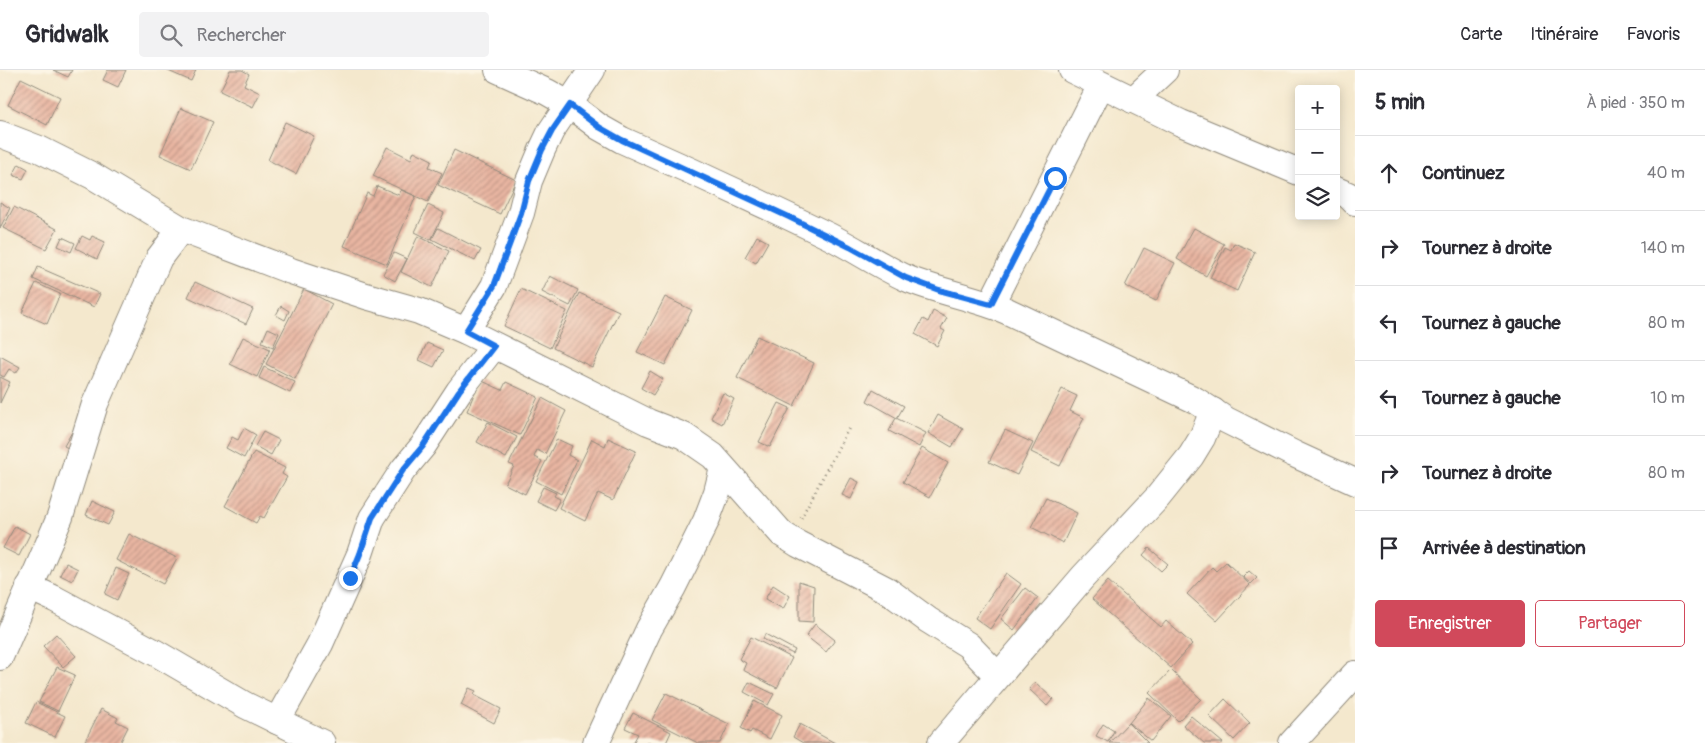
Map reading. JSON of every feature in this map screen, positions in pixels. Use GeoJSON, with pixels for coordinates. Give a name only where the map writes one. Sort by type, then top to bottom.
{"type":"FeatureCollection","features":[{"type":"Feature","properties":{"kind":"street"},"geometry":{"type":"LineString","coordinates":[[498,70],[548,92],[570,105],[599,127],[622,140],[789,217],[850,247],[906,278],[939,290],[991,304],[1194,400],[1226,420],[1355,482]]}},
{"type":"Feature","properties":{"kind":"street"},"geometry":{"type":"LineString","coordinates":[[466,331],[494,286],[521,213],[529,181],[542,150],[552,131],[592,70]]}},
{"type":"Feature","properties":{"kind":"street"},"geometry":{"type":"LineString","coordinates":[[1072,70],[1181,124],[1295,170]]}},
{"type":"Feature","properties":{"kind":"street"},"geometry":{"type":"LineString","coordinates":[[1133,100],[1165,70]]}},
{"type":"Feature","properties":{"kind":"street"},"geometry":{"type":"LineString","coordinates":[[991,304],[1102,85]]}},
{"type":"Feature","properties":{"kind":"street"},"geometry":{"type":"LineString","coordinates":[[0,134],[39,149],[93,176],[181,229],[291,271],[419,311],[466,331],[648,422],[684,436],[713,456],[782,534],[887,590],[928,620],[968,645],[998,676]]}},
{"type":"Feature","properties":{"kind":"street"},"geometry":{"type":"LineString","coordinates":[[1340,192],[1348,195],[1355,202]]}},
{"type":"Feature","properties":{"kind":"street"},"geometry":{"type":"LineString","coordinates":[[0,657],[60,517],[95,404],[159,258],[181,229]]}},
{"type":"Feature","properties":{"kind":"street"},"geometry":{"type":"LineString","coordinates":[[277,721],[320,644],[360,554],[372,518],[403,470],[423,446],[459,391],[494,346]]}},
{"type":"Feature","properties":{"kind":"street"},"geometry":{"type":"LineString","coordinates":[[941,743],[1083,577],[1158,497],[1191,456],[1214,412]]}},
{"type":"Feature","properties":{"kind":"street"},"geometry":{"type":"LineString","coordinates":[[596,743],[649,629],[706,521],[724,468]]}},
{"type":"Feature","properties":{"kind":"street"},"geometry":{"type":"LineString","coordinates":[[29,587],[156,653],[245,705],[322,743]]}},
{"type":"Feature","properties":{"kind":"street"},"geometry":{"type":"LineString","coordinates":[[1292,743],[1355,674]]}},
{"type":"Feature","properties":{"kind":"path"},"geometry":{"type":"LineString","coordinates":[[782,534],[799,522],[850,426]]}},
{"type":"Feature","properties":{"kind":"building"},"geometry":{"type":"Polygon","coordinates":[[[53,70],[72,70],[68,77],[53,70]]]}},
{"type":"Feature","properties":{"kind":"building"},"geometry":{"type":"Polygon","coordinates":[[[108,70],[126,70],[118,87],[103,80],[108,70]]]}},
{"type":"Feature","properties":{"kind":"building"},"geometry":{"type":"Polygon","coordinates":[[[166,70],[196,70],[191,81],[166,70]]]}},
{"type":"Feature","properties":{"kind":"building"},"geometry":{"type":"Polygon","coordinates":[[[230,70],[242,70],[249,74],[244,85],[260,93],[253,107],[220,91],[230,70]]]}},
{"type":"Feature","properties":{"kind":"building"},"geometry":{"type":"Polygon","coordinates":[[[21,78],[60,97],[47,125],[8,105],[21,78]]]}},
{"type":"Feature","properties":{"kind":"building"},"geometry":{"type":"Polygon","coordinates":[[[181,108],[213,122],[191,169],[160,155],[181,108]]]}},
{"type":"Feature","properties":{"kind":"building"},"geometry":{"type":"Polygon","coordinates":[[[285,122],[314,136],[296,174],[268,160],[285,122]]]}},
{"type":"Feature","properties":{"kind":"building"},"geometry":{"type":"Polygon","coordinates":[[[387,147],[411,159],[414,151],[432,160],[429,167],[442,173],[428,202],[373,176],[387,147]]]}},
{"type":"Feature","properties":{"kind":"building"},"geometry":{"type":"Polygon","coordinates":[[[454,150],[516,180],[500,214],[438,185],[454,150]]]}},
{"type":"Feature","properties":{"kind":"building"},"geometry":{"type":"Polygon","coordinates":[[[19,164],[28,169],[23,179],[13,175],[19,164]]]}},
{"type":"Feature","properties":{"kind":"building"},"geometry":{"type":"Polygon","coordinates":[[[377,186],[399,195],[401,190],[416,196],[387,264],[344,246],[367,193],[373,196],[377,186]]]}},
{"type":"Feature","properties":{"kind":"building"},"geometry":{"type":"Polygon","coordinates":[[[0,202],[10,208],[0,228],[0,202]]]}},
{"type":"Feature","properties":{"kind":"building"},"geometry":{"type":"Polygon","coordinates":[[[428,205],[444,213],[431,240],[415,232],[428,205]]]}},
{"type":"Feature","properties":{"kind":"building"},"geometry":{"type":"Polygon","coordinates":[[[14,207],[57,229],[46,249],[3,228],[14,207]]]}},
{"type":"Feature","properties":{"kind":"building"},"geometry":{"type":"Polygon","coordinates":[[[438,228],[481,250],[475,261],[432,239],[438,228]]]}},
{"type":"Feature","properties":{"kind":"building"},"geometry":{"type":"Polygon","coordinates":[[[1194,228],[1224,244],[1206,276],[1177,259],[1194,228]]]}},
{"type":"Feature","properties":{"kind":"building"},"geometry":{"type":"Polygon","coordinates":[[[82,236],[90,240],[92,236],[105,242],[97,259],[76,248],[82,236]]]}},
{"type":"Feature","properties":{"kind":"building"},"geometry":{"type":"Polygon","coordinates":[[[418,236],[449,251],[432,287],[401,272],[418,236]]]}},
{"type":"Feature","properties":{"kind":"building"},"geometry":{"type":"Polygon","coordinates":[[[757,236],[768,242],[756,263],[745,257],[757,236]]]}},
{"type":"Feature","properties":{"kind":"building"},"geometry":{"type":"Polygon","coordinates":[[[62,237],[75,243],[71,252],[58,246],[62,237]]]}},
{"type":"Feature","properties":{"kind":"building"},"geometry":{"type":"Polygon","coordinates":[[[1234,243],[1255,252],[1237,291],[1210,278],[1225,247],[1231,250],[1234,243]]]}},
{"type":"Feature","properties":{"kind":"building"},"geometry":{"type":"Polygon","coordinates":[[[1144,248],[1175,263],[1156,301],[1125,286],[1144,248]]]}},
{"type":"Feature","properties":{"kind":"building"},"geometry":{"type":"Polygon","coordinates":[[[394,253],[407,259],[395,281],[383,274],[394,253]]]}},
{"type":"Feature","properties":{"kind":"building"},"geometry":{"type":"Polygon","coordinates":[[[38,267],[100,294],[94,307],[33,279],[38,267]]]}},
{"type":"Feature","properties":{"kind":"building"},"geometry":{"type":"Polygon","coordinates":[[[550,276],[578,290],[570,306],[542,292],[550,276]]]}},
{"type":"Feature","properties":{"kind":"building"},"geometry":{"type":"Polygon","coordinates":[[[195,282],[253,309],[246,324],[188,297],[195,282]]]}},
{"type":"Feature","properties":{"kind":"building"},"geometry":{"type":"Polygon","coordinates":[[[36,283],[60,294],[47,324],[22,313],[36,283]]]}},
{"type":"Feature","properties":{"kind":"building"},"geometry":{"type":"Polygon","coordinates":[[[304,289],[332,304],[295,379],[266,364],[304,289]]]}},
{"type":"Feature","properties":{"kind":"building"},"geometry":{"type":"Polygon","coordinates":[[[521,289],[567,311],[550,348],[504,326],[521,289]]]}},
{"type":"Feature","properties":{"kind":"building"},"geometry":{"type":"Polygon","coordinates":[[[579,293],[619,311],[592,367],[553,348],[579,293]]]}},
{"type":"Feature","properties":{"kind":"building"},"geometry":{"type":"Polygon","coordinates":[[[665,297],[692,310],[665,365],[637,352],[665,297]]]}},
{"type":"Feature","properties":{"kind":"building"},"geometry":{"type":"Polygon","coordinates":[[[281,306],[289,311],[285,320],[276,315],[281,306]]]}},
{"type":"Feature","properties":{"kind":"building"},"geometry":{"type":"Polygon","coordinates":[[[933,311],[947,318],[941,329],[945,331],[937,346],[915,334],[923,319],[928,322],[933,311]]]}},
{"type":"Feature","properties":{"kind":"building"},"geometry":{"type":"Polygon","coordinates":[[[268,328],[279,333],[273,347],[262,342],[268,328]]]}},
{"type":"Feature","properties":{"kind":"building"},"geometry":{"type":"Polygon","coordinates":[[[757,336],[814,363],[794,406],[737,378],[757,336]]]}},
{"type":"Feature","properties":{"kind":"building"},"geometry":{"type":"Polygon","coordinates":[[[243,337],[270,349],[257,377],[230,364],[243,337]]]}},
{"type":"Feature","properties":{"kind":"building"},"geometry":{"type":"Polygon","coordinates":[[[427,343],[443,350],[434,367],[419,360],[427,343]]]}},
{"type":"Feature","properties":{"kind":"building"},"geometry":{"type":"Polygon","coordinates":[[[0,356],[20,367],[16,373],[9,369],[4,377],[0,375],[0,356]]]}},
{"type":"Feature","properties":{"kind":"building"},"geometry":{"type":"Polygon","coordinates":[[[264,367],[295,382],[290,393],[259,378],[264,367]]]}},
{"type":"Feature","properties":{"kind":"building"},"geometry":{"type":"Polygon","coordinates":[[[650,371],[663,379],[653,395],[641,388],[650,371]]]}},
{"type":"Feature","properties":{"kind":"building"},"geometry":{"type":"Polygon","coordinates":[[[0,377],[10,382],[0,403],[0,377]]]}},
{"type":"Feature","properties":{"kind":"building"},"geometry":{"type":"Polygon","coordinates":[[[480,380],[502,390],[506,382],[538,397],[520,435],[467,411],[480,380]]]}},
{"type":"Feature","properties":{"kind":"building"},"geometry":{"type":"Polygon","coordinates":[[[873,389],[904,406],[897,418],[867,401],[873,389]]]}},
{"type":"Feature","properties":{"kind":"building"},"geometry":{"type":"Polygon","coordinates":[[[1062,389],[1077,396],[1070,411],[1084,418],[1060,466],[1031,452],[1062,389]]]}},
{"type":"Feature","properties":{"kind":"building"},"geometry":{"type":"Polygon","coordinates":[[[723,393],[734,399],[722,424],[711,418],[723,393]]]}},
{"type":"Feature","properties":{"kind":"building"},"geometry":{"type":"Polygon","coordinates":[[[542,398],[566,411],[545,454],[537,450],[534,457],[542,461],[525,494],[505,484],[514,466],[509,464],[542,398]]]}},
{"type":"Feature","properties":{"kind":"building"},"geometry":{"type":"Polygon","coordinates":[[[779,403],[790,408],[770,447],[759,442],[779,403]]]}},
{"type":"Feature","properties":{"kind":"building"},"geometry":{"type":"Polygon","coordinates":[[[938,415],[963,429],[952,447],[928,433],[938,415]]]}},
{"type":"Feature","properties":{"kind":"building"},"geometry":{"type":"Polygon","coordinates":[[[896,418],[926,433],[919,447],[889,431],[896,418]]]}},
{"type":"Feature","properties":{"kind":"building"},"geometry":{"type":"Polygon","coordinates":[[[488,422],[517,437],[506,458],[477,442],[488,422]]]}},
{"type":"Feature","properties":{"kind":"building"},"geometry":{"type":"Polygon","coordinates":[[[244,428],[256,435],[244,458],[226,448],[232,437],[238,440],[244,428]]]}},
{"type":"Feature","properties":{"kind":"building"},"geometry":{"type":"Polygon","coordinates":[[[73,430],[81,434],[72,450],[64,446],[73,430]]]}},
{"type":"Feature","properties":{"kind":"building"},"geometry":{"type":"Polygon","coordinates":[[[1005,430],[1033,443],[1017,475],[989,462],[1005,430]]]}},
{"type":"Feature","properties":{"kind":"building"},"geometry":{"type":"Polygon","coordinates":[[[263,432],[279,440],[271,455],[255,446],[263,432]]]}},
{"type":"Feature","properties":{"kind":"building"},"geometry":{"type":"Polygon","coordinates":[[[608,438],[636,451],[613,500],[598,493],[585,521],[559,508],[592,439],[605,446],[608,438]]]}},
{"type":"Feature","properties":{"kind":"building"},"geometry":{"type":"Polygon","coordinates":[[[557,439],[572,446],[568,455],[577,460],[561,494],[536,481],[557,439]]]}},
{"type":"Feature","properties":{"kind":"building"},"geometry":{"type":"Polygon","coordinates":[[[922,448],[948,463],[930,497],[903,482],[922,448]]]}},
{"type":"Feature","properties":{"kind":"building"},"geometry":{"type":"Polygon","coordinates":[[[254,452],[285,468],[282,474],[287,477],[264,518],[260,516],[256,523],[225,506],[254,452]]]}},
{"type":"Feature","properties":{"kind":"building"},"geometry":{"type":"Polygon","coordinates":[[[851,478],[859,482],[851,499],[842,495],[851,478]]]}},
{"type":"Feature","properties":{"kind":"building"},"geometry":{"type":"Polygon","coordinates":[[[543,487],[556,493],[554,496],[560,499],[554,510],[536,501],[543,487]]]}},
{"type":"Feature","properties":{"kind":"building"},"geometry":{"type":"Polygon","coordinates":[[[1046,498],[1077,513],[1063,543],[1031,527],[1046,498]]]}},
{"type":"Feature","properties":{"kind":"building"},"geometry":{"type":"Polygon","coordinates":[[[92,501],[115,512],[108,525],[86,515],[92,501]]]}},
{"type":"Feature","properties":{"kind":"building"},"geometry":{"type":"Polygon","coordinates":[[[15,526],[30,534],[19,556],[3,548],[15,526]]]}},
{"type":"Feature","properties":{"kind":"building"},"geometry":{"type":"Polygon","coordinates":[[[129,534],[177,558],[163,584],[116,560],[129,534]]]}},
{"type":"Feature","properties":{"kind":"building"},"geometry":{"type":"Polygon","coordinates":[[[1149,548],[1168,564],[1161,571],[1143,555],[1149,548]]]}},
{"type":"Feature","properties":{"kind":"building"},"geometry":{"type":"Polygon","coordinates":[[[1226,562],[1250,585],[1217,621],[1187,594],[1212,567],[1216,571],[1226,562]]]}},
{"type":"Feature","properties":{"kind":"building"},"geometry":{"type":"Polygon","coordinates":[[[66,563],[78,569],[72,581],[60,575],[66,563]]]}},
{"type":"Feature","properties":{"kind":"building"},"geometry":{"type":"Polygon","coordinates":[[[116,568],[129,574],[117,600],[105,594],[116,568]]]}},
{"type":"Feature","properties":{"kind":"building"},"geometry":{"type":"Polygon","coordinates":[[[1249,571],[1257,578],[1251,584],[1243,577],[1249,571]]]}},
{"type":"Feature","properties":{"kind":"building"},"geometry":{"type":"Polygon","coordinates":[[[1006,573],[1021,584],[990,629],[975,618],[1006,573]]]}},
{"type":"Feature","properties":{"kind":"building"},"geometry":{"type":"Polygon","coordinates":[[[799,581],[814,586],[813,622],[799,621],[799,581]]]}},
{"type":"Feature","properties":{"kind":"building"},"geometry":{"type":"Polygon","coordinates":[[[1108,581],[1161,627],[1166,621],[1192,644],[1171,668],[1092,599],[1108,581]]]}},
{"type":"Feature","properties":{"kind":"building"},"geometry":{"type":"Polygon","coordinates":[[[773,585],[790,596],[783,609],[765,599],[773,585]]]}},
{"type":"Feature","properties":{"kind":"building"},"geometry":{"type":"Polygon","coordinates":[[[1025,588],[1038,598],[1014,630],[1001,619],[1025,588]]]}},
{"type":"Feature","properties":{"kind":"building"},"geometry":{"type":"Polygon","coordinates":[[[815,624],[835,640],[826,652],[806,636],[815,624]]]}},
{"type":"Feature","properties":{"kind":"building"},"geometry":{"type":"Polygon","coordinates":[[[56,634],[76,656],[63,667],[43,646],[56,634]]]}},
{"type":"Feature","properties":{"kind":"building"},"geometry":{"type":"Polygon","coordinates":[[[765,634],[795,650],[793,654],[763,639],[765,634]]]}},
{"type":"Feature","properties":{"kind":"building"},"geometry":{"type":"Polygon","coordinates":[[[751,637],[792,658],[777,688],[743,670],[746,663],[739,659],[751,637]]]}},
{"type":"Feature","properties":{"kind":"building"},"geometry":{"type":"Polygon","coordinates":[[[57,667],[75,675],[58,711],[39,702],[57,667]]]}},
{"type":"Feature","properties":{"kind":"building"},"geometry":{"type":"Polygon","coordinates":[[[1171,670],[1201,699],[1178,721],[1149,693],[1171,670]]]}},
{"type":"Feature","properties":{"kind":"building"},"geometry":{"type":"Polygon","coordinates":[[[749,682],[774,694],[768,705],[744,692],[749,682]]]}},
{"type":"Feature","properties":{"kind":"building"},"geometry":{"type":"Polygon","coordinates":[[[1035,682],[1053,699],[1047,706],[1029,689],[1035,682]]]}},
{"type":"Feature","properties":{"kind":"building"},"geometry":{"type":"Polygon","coordinates":[[[469,688],[476,691],[474,695],[501,709],[494,723],[461,705],[469,688]]]}},
{"type":"Feature","properties":{"kind":"building"},"geometry":{"type":"Polygon","coordinates":[[[666,693],[729,724],[720,743],[698,743],[652,720],[666,693]]]}},
{"type":"Feature","properties":{"kind":"building"},"geometry":{"type":"Polygon","coordinates":[[[1149,698],[1171,716],[1151,741],[1129,723],[1149,698]]]}},
{"type":"Feature","properties":{"kind":"building"},"geometry":{"type":"Polygon","coordinates":[[[1225,699],[1250,723],[1234,740],[1209,716],[1225,699]]]}},
{"type":"Feature","properties":{"kind":"building"},"geometry":{"type":"Polygon","coordinates":[[[754,701],[782,715],[770,739],[752,730],[750,733],[741,728],[754,701]]]}},
{"type":"Feature","properties":{"kind":"building"},"geometry":{"type":"Polygon","coordinates":[[[36,702],[65,716],[55,737],[26,723],[36,702]]]}},
{"type":"Feature","properties":{"kind":"building"},"geometry":{"type":"Polygon","coordinates":[[[101,709],[118,718],[116,721],[128,727],[120,743],[84,743],[101,709]]]}},
{"type":"Feature","properties":{"kind":"building"},"geometry":{"type":"Polygon","coordinates":[[[633,713],[671,732],[666,743],[633,743],[638,734],[625,728],[633,713]]]}},
{"type":"Feature","properties":{"kind":"building"},"geometry":{"type":"Polygon","coordinates":[[[1191,716],[1223,743],[1204,743],[1183,725],[1191,716]]]}},
{"type":"Feature","properties":{"kind":"building"},"geometry":{"type":"Polygon","coordinates":[[[1128,723],[1148,743],[1109,743],[1128,723]]]}},
{"type":"Feature","properties":{"kind":"building"},"geometry":{"type":"Polygon","coordinates":[[[800,724],[835,743],[803,743],[793,737],[800,724]]]}},
{"type":"Feature","properties":{"kind":"building"},"geometry":{"type":"Polygon","coordinates":[[[1103,724],[1114,731],[1108,742],[1096,736],[1103,724]]]}},
{"type":"Feature","properties":{"kind":"route"},"geometry":{"type":"LineString","coordinates":[[350,578],[372,518],[403,470],[435,429],[459,391],[494,346],[466,331],[494,286],[521,213],[529,181],[542,150],[552,131],[570,105],[599,127],[622,140],[789,217],[850,247],[906,278],[939,290],[991,304],[1055,178]]}}]}
